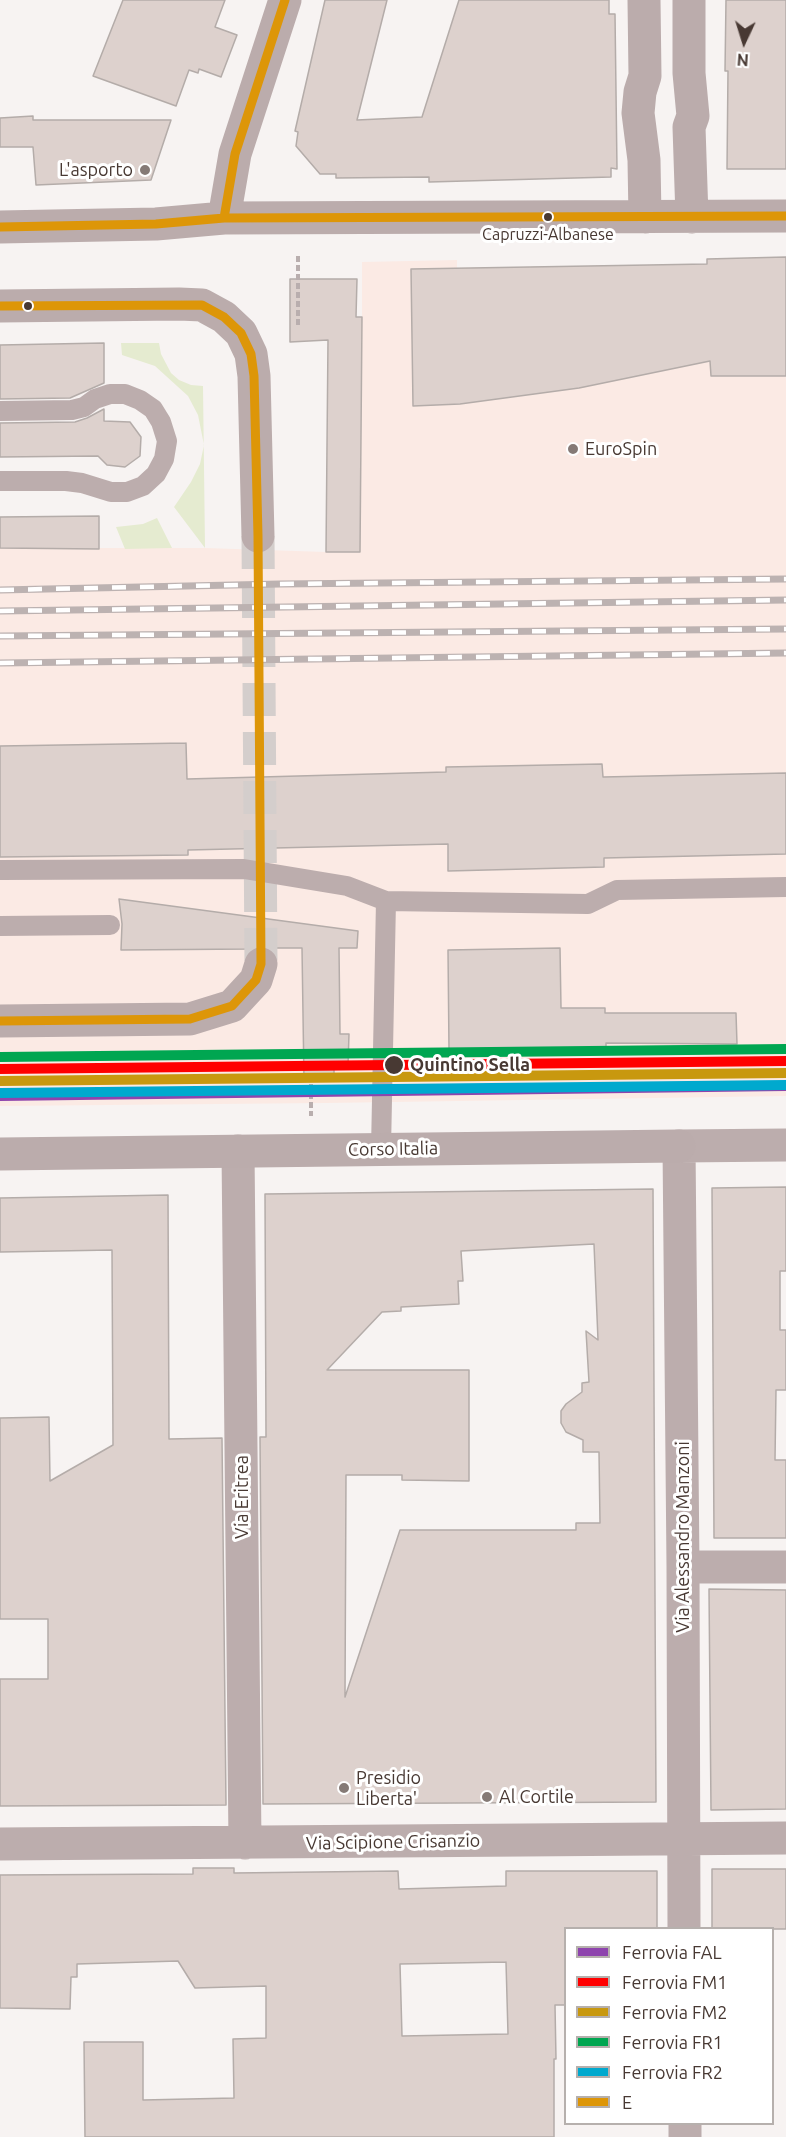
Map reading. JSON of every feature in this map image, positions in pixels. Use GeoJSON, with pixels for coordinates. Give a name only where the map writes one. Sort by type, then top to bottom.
{"type":"FeatureCollection","features":[{"type":"Feature","properties":{"kind":"street"},"geometry":{"type":"LineString","coordinates":[[224,218],[235,154],[285,0]]}},
{"type":"Feature","properties":{"kind":"street"},"geometry":{"type":"LineString","coordinates":[[644,0],[645,76],[640,92],[638,113],[644,160],[645,217]]}},
{"type":"Feature","properties":{"kind":"street"},"geometry":{"type":"LineString","coordinates":[[689,0],[689,73],[693,116],[689,127],[692,217]]}},
{"type":"Feature","properties":{"kind":"street"},"geometry":{"type":"LineString","coordinates":[[638,113],[647,132],[665,138],[680,135],[689,127]]}},
{"type":"Feature","properties":{"kind":"street"},"geometry":{"type":"LineString","coordinates":[[0,227],[156,224],[224,218],[786,216]]}},
{"type":"Feature","properties":{"kind":"street"},"geometry":{"type":"LineString","coordinates":[[0,306],[202,305],[224,317],[241,333],[251,354],[254,376],[258,536]]}},
{"type":"Feature","properties":{"kind":"street"},"geometry":{"type":"LineString","coordinates":[[0,1022],[190,1019],[232,1006],[256,980],[261,964]]}},
{"type":"Feature","properties":{"kind":"street","name":"Corso Italia"},"geometry":{"type":"LineString","coordinates":[[0,1154],[786,1145]]}},
{"type":"Feature","properties":{"kind":"street","name":"Via Alessandro Manzoni"},"geometry":{"type":"LineString","coordinates":[[679,1146],[684,1927]]}},
{"type":"Feature","properties":{"kind":"street","name":"Via Eritrea"},"geometry":{"type":"LineString","coordinates":[[238,1151],[245,1843]]}},
{"type":"Feature","properties":{"kind":"street"},"geometry":{"type":"LineString","coordinates":[[683,1567],[786,1567]]}},
{"type":"Feature","properties":{"kind":"street","name":"Via Scipione Crisanzio"},"geometry":{"type":"LineString","coordinates":[[0,1844],[786,1838]]}},
{"type":"Feature","properties":{"kind":"lane"},"geometry":{"type":"LineString","coordinates":[[0,411],[72,411],[110,394],[125,394],[153,409],[161,422],[167,441],[164,459],[156,474],[143,486],[127,492],[111,492],[82,483],[66,481],[0,481]]}},
{"type":"Feature","properties":{"kind":"lane"},"geometry":{"type":"LineString","coordinates":[[0,870],[244,869],[347,886],[386,901],[588,903],[617,890],[786,887]]}},
{"type":"Feature","properties":{"kind":"lane"},"geometry":{"type":"LineString","coordinates":[[381,1149],[386,901]]}},
{"type":"Feature","properties":{"kind":"lane"},"geometry":{"type":"LineString","coordinates":[[0,926],[110,925]]}},
{"type":"Feature","properties":{"kind":"path"},"geometry":{"type":"LineString","coordinates":[[298,256],[298,325]]}},
{"type":"Feature","properties":{"kind":"path"},"geometry":{"type":"LineString","coordinates":[[310,1084],[311,1118]]}},
{"type":"Feature","properties":{"kind":"shaded area"},"geometry":{"type":"Polygon","coordinates":[[[457,260],[457,268],[786,263],[786,1096],[0,1106],[0,548],[205,548],[326,552],[362,317],[362,262],[457,260]]]}},
{"type":"Feature","properties":{"kind":"green space"},"geometry":{"type":"Polygon","coordinates":[[[121,343],[159,343],[161,354],[171,373],[179,380],[191,385],[203,386],[204,444],[198,415],[188,396],[155,366],[122,355],[121,343]]]}},
{"type":"Feature","properties":{"kind":"green space"},"geometry":{"type":"Polygon","coordinates":[[[204,446],[205,548],[174,507],[200,464],[204,446]]]}},
{"type":"Feature","properties":{"kind":"green space"},"geometry":{"type":"Polygon","coordinates":[[[157,518],[172,548],[125,549],[116,527],[143,524],[157,518]]]}},
{"type":"Feature","properties":{"kind":"building"},"geometry":{"type":"Polygon","coordinates":[[[123,0],[225,0],[215,27],[237,35],[221,77],[199,69],[198,73],[189,70],[176,106],[93,76],[123,0]]]}},
{"type":"Feature","properties":{"kind":"building"},"geometry":{"type":"Polygon","coordinates":[[[325,0],[387,0],[357,120],[422,117],[459,0],[609,0],[609,14],[615,14],[617,169],[611,168],[611,177],[429,182],[429,177],[336,178],[336,174],[320,174],[296,146],[298,132],[295,131],[325,0]]]}},
{"type":"Feature","properties":{"kind":"building"},"geometry":{"type":"Polygon","coordinates":[[[726,0],[786,0],[786,169],[727,169],[726,0]]]}},
{"type":"Feature","properties":{"kind":"building"},"geometry":{"type":"Polygon","coordinates":[[[33,116],[33,120],[171,120],[151,180],[36,185],[33,147],[0,147],[0,118],[33,116]]]}},
{"type":"Feature","properties":{"kind":"building"},"geometry":{"type":"Polygon","coordinates":[[[786,257],[786,376],[711,376],[710,361],[579,388],[460,404],[413,406],[411,269],[707,264],[707,259],[786,257]]]}},
{"type":"Feature","properties":{"kind":"building"},"geometry":{"type":"Polygon","coordinates":[[[290,279],[357,279],[356,317],[362,317],[360,552],[326,552],[328,340],[290,342],[290,279]]]}},
{"type":"Feature","properties":{"kind":"building"},"geometry":{"type":"Polygon","coordinates":[[[104,343],[104,383],[70,398],[0,399],[0,345],[104,343]]]}},
{"type":"Feature","properties":{"kind":"building"},"geometry":{"type":"Polygon","coordinates":[[[104,409],[104,421],[130,422],[141,437],[140,456],[125,467],[107,465],[98,456],[0,457],[0,423],[75,422],[104,409]]]}},
{"type":"Feature","properties":{"kind":"building"},"geometry":{"type":"Polygon","coordinates":[[[99,516],[99,549],[0,548],[0,517],[99,516]]]}},
{"type":"Feature","properties":{"kind":"building"},"geometry":{"type":"Polygon","coordinates":[[[186,743],[187,779],[446,772],[446,767],[602,764],[603,777],[786,773],[786,854],[604,858],[604,867],[448,871],[448,844],[188,850],[188,855],[0,857],[0,746],[186,743]]]}},
{"type":"Feature","properties":{"kind":"building"},"geometry":{"type":"Polygon","coordinates":[[[119,899],[358,931],[357,948],[339,948],[340,1034],[349,1034],[348,1065],[334,1065],[334,1081],[304,1081],[302,948],[257,946],[251,949],[121,950],[122,924],[119,899]]]}},
{"type":"Feature","properties":{"kind":"building"},"geometry":{"type":"Polygon","coordinates":[[[560,948],[561,1008],[605,1008],[605,1013],[736,1013],[737,1044],[606,1043],[606,1048],[449,1050],[448,950],[560,948]]]}},
{"type":"Feature","properties":{"kind":"building"},"geometry":{"type":"Polygon","coordinates":[[[786,1187],[786,1271],[780,1271],[780,1330],[786,1330],[786,1390],[776,1390],[775,1460],[786,1460],[786,1538],[714,1538],[712,1188],[786,1187]]]}},
{"type":"Feature","properties":{"kind":"building"},"geometry":{"type":"Polygon","coordinates":[[[653,1189],[656,1802],[263,1804],[260,1437],[266,1437],[265,1194],[653,1189]],[[594,1244],[461,1251],[463,1281],[458,1281],[459,1304],[401,1307],[401,1311],[382,1312],[327,1370],[469,1370],[469,1481],[402,1480],[402,1475],[346,1475],[345,1697],[400,1530],[576,1530],[576,1523],[600,1523],[599,1452],[583,1452],[583,1440],[566,1432],[561,1423],[561,1411],[566,1404],[582,1392],[582,1383],[589,1382],[586,1331],[598,1340],[594,1244]]]}},
{"type":"Feature","properties":{"kind":"building"},"geometry":{"type":"Polygon","coordinates":[[[168,1195],[169,1439],[222,1438],[226,1805],[0,1806],[0,1679],[48,1679],[48,1619],[0,1619],[0,1418],[49,1417],[50,1481],[113,1445],[112,1250],[0,1252],[0,1198],[168,1195]]]}},
{"type":"Feature","properties":{"kind":"building"},"geometry":{"type":"Polygon","coordinates":[[[709,1589],[786,1590],[786,1809],[711,1810],[709,1589]]]}},
{"type":"Feature","properties":{"kind":"building"},"geometry":{"type":"Polygon","coordinates":[[[193,1868],[234,1868],[234,1873],[398,1871],[399,1889],[506,1886],[506,1871],[657,1871],[657,1927],[564,1927],[564,2005],[555,2005],[554,2137],[85,2137],[84,2042],[143,2042],[143,2100],[234,2098],[233,2039],[266,2038],[266,1986],[195,1988],[178,1961],[77,1964],[77,1977],[71,1977],[70,2009],[0,2008],[0,1875],[193,1874],[193,1868]],[[506,1962],[400,1964],[402,2036],[508,2034],[506,1962]]]}},
{"type":"Feature","properties":{"kind":"building"},"geometry":{"type":"Polygon","coordinates":[[[712,1869],[786,1869],[786,1929],[712,1927],[712,1869]]]}},
{"type":"Feature","properties":{"kind":"tunnel"},"geometry":{"type":"LineString","coordinates":[[258,536],[261,964]]}},
{"type":"Feature","properties":{"kind":"railway"},"geometry":{"type":"LineString","coordinates":[[0,590],[280,584],[786,579]]}},
{"type":"Feature","properties":{"kind":"railway"},"geometry":{"type":"LineString","coordinates":[[0,611],[786,600]]}},
{"type":"Feature","properties":{"kind":"railway"},"geometry":{"type":"LineString","coordinates":[[0,636],[786,629]]}},
{"type":"Feature","properties":{"kind":"railway"},"geometry":{"type":"LineString","coordinates":[[0,663],[786,653]]}},
{"type":"Feature","properties":{"kind":"rail line","name":"FR1"},"geometry":{"type":"LineString","coordinates":[[0,1057],[786,1049]]}},
{"type":"Feature","properties":{"kind":"rail line","name":"FM1"},"geometry":{"type":"LineString","coordinates":[[0,1069],[786,1061]]}},
{"type":"Feature","properties":{"kind":"rail line","name":"FM2"},"geometry":{"type":"LineString","coordinates":[[0,1081],[786,1073]]}},
{"type":"Feature","properties":{"kind":"rail line","name":"FR2"},"geometry":{"type":"LineString","coordinates":[[0,1093],[786,1085]]}},
{"type":"Feature","properties":{"kind":"rail line","name":"FAL"},"geometry":{"type":"LineString","coordinates":[[0,1096],[786,1086]]}},
{"type":"Feature","properties":{"kind":"transit line","name":"E"},"geometry":{"type":"LineString","coordinates":[[224,218],[235,154],[285,0]]}},
{"type":"Feature","properties":{"kind":"transit line","name":"E"},"geometry":{"type":"LineString","coordinates":[[0,227],[156,224],[224,218],[786,216]]}},
{"type":"Feature","properties":{"kind":"transit line","name":"E"},"geometry":{"type":"LineString","coordinates":[[0,306],[202,305],[224,317],[241,333],[251,354],[254,376],[258,536],[261,964],[256,980],[232,1006],[190,1019],[0,1021]]}},
{"type":"Feature","properties":{"kind":"place","name":"L'asporto"},"geometry":{"type":"Point","coordinates":[145,170]}},
{"type":"Feature","properties":{"kind":"place","name":"Capruzzi-Albanese"},"geometry":{"type":"Point","coordinates":[548,217]}},
{"type":"Feature","properties":{"kind":"place","name":"EuroSpin"},"geometry":{"type":"Point","coordinates":[573,449]}},
{"type":"Feature","properties":{"kind":"place","name":"Quintino Sella"},"geometry":{"type":"Point","coordinates":[394,1065]}},
{"type":"Feature","properties":{"kind":"place","name":"Presidio Liberta'"},"geometry":{"type":"Point","coordinates":[344,1788]}},
{"type":"Feature","properties":{"kind":"place","name":"Al Cortile"},"geometry":{"type":"Point","coordinates":[487,1797]}}]}
